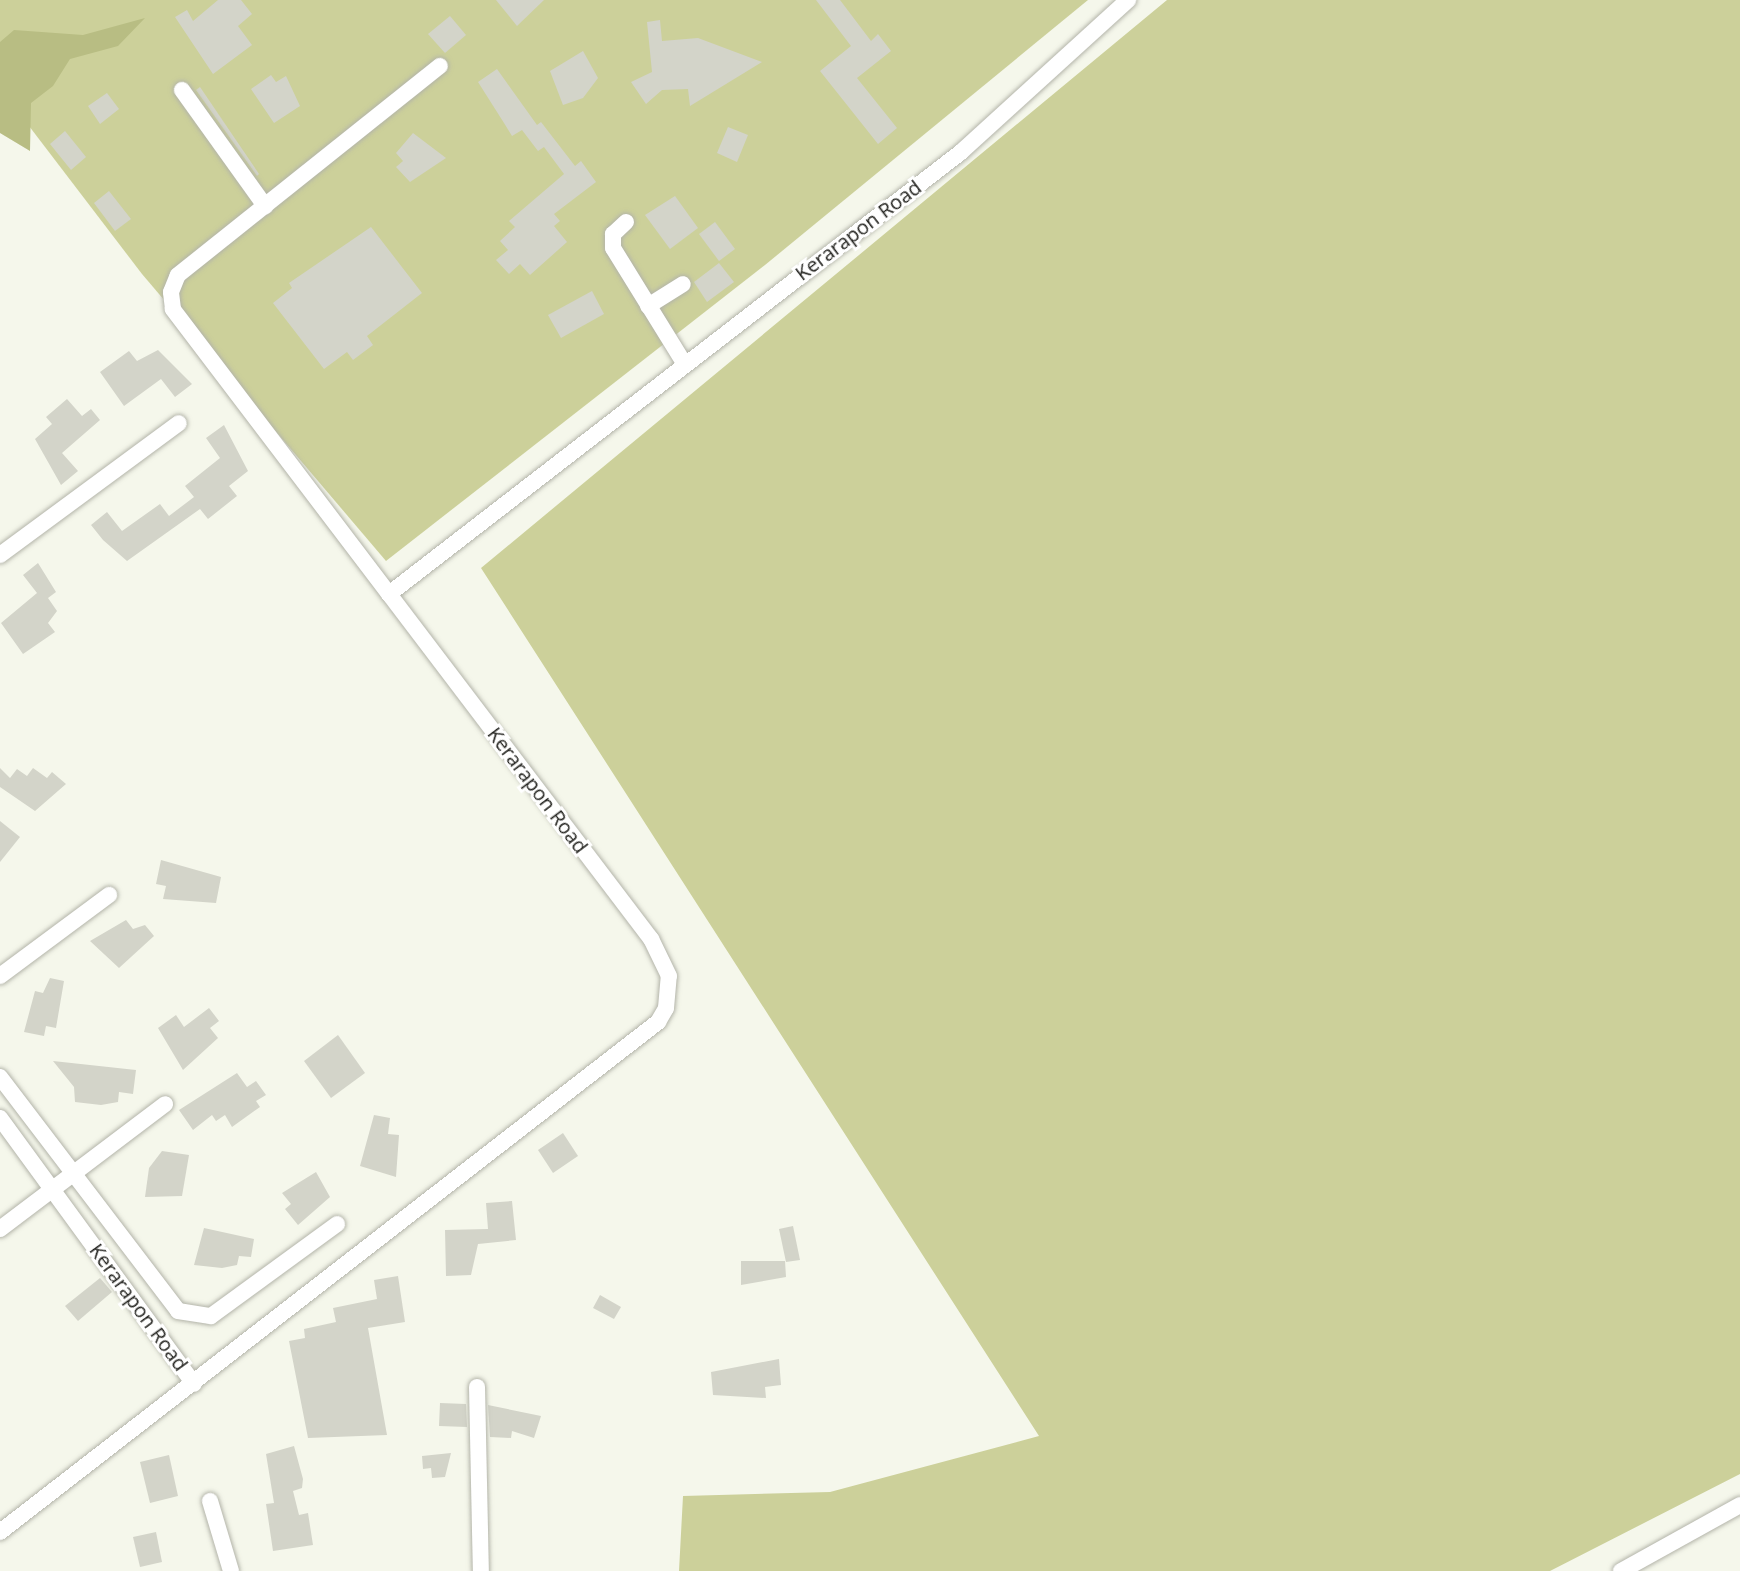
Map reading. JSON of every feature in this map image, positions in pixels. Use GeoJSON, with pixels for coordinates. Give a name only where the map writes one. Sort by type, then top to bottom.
{"type":"FeatureCollection","features":[{"type":"Feature","properties":{"kind":"street","name":"Kerarapon Road"},"geometry":{"type":"LineString","coordinates":[[0,1118],[194,1384],[658,1022],[669,998],[669,976],[651,939],[389,594],[684,363],[961,152],[1128,0]]}},
{"type":"Feature","properties":{"kind":"street"},"geometry":{"type":"LineString","coordinates":[[389,594],[172,304],[178,275],[440,66]]}},
{"type":"Feature","properties":{"kind":"street"},"geometry":{"type":"LineString","coordinates":[[182,90],[265,206]]}},
{"type":"Feature","properties":{"kind":"street"},"geometry":{"type":"LineString","coordinates":[[626,222],[610,241],[684,363]]}},
{"type":"Feature","properties":{"kind":"street"},"geometry":{"type":"LineString","coordinates":[[648,306],[683,284]]}},
{"type":"Feature","properties":{"kind":"street"},"geometry":{"type":"LineString","coordinates":[[0,555],[179,423]]}},
{"type":"Feature","properties":{"kind":"street"},"geometry":{"type":"LineString","coordinates":[[0,976],[109,895]]}},
{"type":"Feature","properties":{"kind":"street"},"geometry":{"type":"LineString","coordinates":[[0,1077],[74,1172],[162,1298],[189,1316],[222,1309],[337,1224]]}},
{"type":"Feature","properties":{"kind":"street"},"geometry":{"type":"LineString","coordinates":[[0,1229],[165,1104]]}},
{"type":"Feature","properties":{"kind":"street"},"geometry":{"type":"LineString","coordinates":[[0,1532],[194,1384]]}},
{"type":"Feature","properties":{"kind":"street"},"geometry":{"type":"LineString","coordinates":[[477,1387],[481,1571]]}},
{"type":"Feature","properties":{"kind":"street"},"geometry":{"type":"LineString","coordinates":[[210,1501],[231,1571]]}},
{"type":"Feature","properties":{"kind":"street"},"geometry":{"type":"LineString","coordinates":[[1621,1571],[1740,1505]]}},
{"type":"Feature","properties":{"kind":"green space"},"geometry":{"type":"Polygon","coordinates":[[[0,0],[1088,0],[765,265],[386,561],[142,274],[0,88],[0,0]]]}},
{"type":"Feature","properties":{"kind":"green space"},"geometry":{"type":"Polygon","coordinates":[[[1167,0],[1740,0],[1740,1474],[1550,1571],[679,1571],[683,1496],[830,1492],[1039,1436],[481,568],[1167,0]]]}},
{"type":"Feature","properties":{"kind":"green space"},"geometry":{"type":"Polygon","coordinates":[[[145,18],[118,46],[70,59],[53,86],[31,103],[30,151],[0,133],[0,42],[14,30],[83,35],[145,18]]]}},
{"type":"Feature","properties":{"kind":"building"},"geometry":{"type":"Polygon","coordinates":[[[218,0],[241,0],[252,14],[238,26],[252,45],[213,74],[175,17],[187,10],[193,21],[218,0]]]}},
{"type":"Feature","properties":{"kind":"building"},"geometry":{"type":"Polygon","coordinates":[[[496,0],[544,0],[517,26],[496,0]]]}},
{"type":"Feature","properties":{"kind":"building"},"geometry":{"type":"Polygon","coordinates":[[[816,0],[840,0],[871,41],[878,34],[891,51],[857,78],[897,128],[878,144],[820,71],[851,46],[816,0]]]}},
{"type":"Feature","properties":{"kind":"building"},"geometry":{"type":"Polygon","coordinates":[[[450,16],[466,35],[445,53],[428,34],[450,16]]]}},
{"type":"Feature","properties":{"kind":"building"},"geometry":{"type":"Polygon","coordinates":[[[660,20],[662,41],[698,38],[762,62],[690,106],[688,89],[662,90],[646,104],[631,82],[652,72],[647,22],[660,20]]]}},
{"type":"Feature","properties":{"kind":"building"},"geometry":{"type":"Polygon","coordinates":[[[583,51],[598,78],[583,98],[563,105],[550,71],[583,51]]]}},
{"type":"Feature","properties":{"kind":"building"},"geometry":{"type":"Polygon","coordinates":[[[497,69],[537,125],[541,122],[575,166],[581,161],[596,182],[554,214],[560,221],[554,226],[567,242],[530,275],[520,264],[509,274],[496,260],[508,250],[500,241],[515,227],[509,221],[564,174],[544,147],[538,151],[522,130],[512,136],[478,82],[497,69]]]}},
{"type":"Feature","properties":{"kind":"building"},"geometry":{"type":"Polygon","coordinates":[[[271,75],[276,82],[286,76],[300,106],[274,123],[251,89],[271,75]]]}},
{"type":"Feature","properties":{"kind":"building"},"geometry":{"type":"Polygon","coordinates":[[[200,87],[259,174],[257,176],[196,90],[200,87]]]}},
{"type":"Feature","properties":{"kind":"building"},"geometry":{"type":"Polygon","coordinates":[[[107,93],[119,109],[100,124],[88,106],[107,93]]]}},
{"type":"Feature","properties":{"kind":"building"},"geometry":{"type":"Polygon","coordinates":[[[728,127],[748,135],[737,162],[717,153],[728,127]]]}},
{"type":"Feature","properties":{"kind":"building"},"geometry":{"type":"Polygon","coordinates":[[[65,131],[86,157],[71,170],[50,144],[65,131]]]}},
{"type":"Feature","properties":{"kind":"building"},"geometry":{"type":"Polygon","coordinates":[[[413,133],[446,158],[410,182],[396,167],[403,161],[396,153],[413,133]]]}},
{"type":"Feature","properties":{"kind":"building"},"geometry":{"type":"Polygon","coordinates":[[[109,191],[131,219],[115,231],[94,203],[109,191]]]}},
{"type":"Feature","properties":{"kind":"building"},"geometry":{"type":"Polygon","coordinates":[[[675,196],[698,228],[670,249],[645,215],[675,196]]]}},
{"type":"Feature","properties":{"kind":"building"},"geometry":{"type":"Polygon","coordinates":[[[715,222],[735,249],[719,261],[699,234],[715,222]]]}},
{"type":"Feature","properties":{"kind":"building"},"geometry":{"type":"Polygon","coordinates":[[[371,227],[422,293],[367,336],[373,345],[353,360],[347,352],[324,369],[273,303],[292,288],[289,283],[371,227]]]}},
{"type":"Feature","properties":{"kind":"building"},"geometry":{"type":"Polygon","coordinates":[[[719,263],[734,282],[707,302],[694,282],[719,263]]]}},
{"type":"Feature","properties":{"kind":"building"},"geometry":{"type":"Polygon","coordinates":[[[592,291],[604,314],[561,338],[548,315],[592,291]]]}},
{"type":"Feature","properties":{"kind":"building"},"geometry":{"type":"Polygon","coordinates":[[[158,350],[192,384],[175,397],[161,379],[124,406],[100,372],[129,351],[137,361],[158,350]]]}},
{"type":"Feature","properties":{"kind":"building"},"geometry":{"type":"Polygon","coordinates":[[[67,399],[82,416],[91,409],[100,420],[62,453],[78,471],[61,485],[35,439],[52,424],[46,417],[67,399]]]}},
{"type":"Feature","properties":{"kind":"building"},"geometry":{"type":"Polygon","coordinates":[[[224,425],[248,471],[229,486],[237,496],[208,519],[200,509],[127,561],[91,525],[107,512],[122,531],[160,504],[169,516],[194,497],[185,486],[220,458],[206,438],[224,425]]]}},
{"type":"Feature","properties":{"kind":"building"},"geometry":{"type":"Polygon","coordinates":[[[38,563],[56,592],[48,598],[57,611],[48,623],[55,632],[23,654],[1,623],[37,593],[23,575],[38,563]]]}},
{"type":"Feature","properties":{"kind":"building"},"geometry":{"type":"Polygon","coordinates":[[[0,768],[10,778],[17,769],[27,776],[33,768],[47,778],[52,772],[66,784],[35,811],[0,787],[0,768]]]}},
{"type":"Feature","properties":{"kind":"building"},"geometry":{"type":"Polygon","coordinates":[[[0,821],[20,837],[0,862],[0,821]]]}},
{"type":"Feature","properties":{"kind":"building"},"geometry":{"type":"Polygon","coordinates":[[[161,860],[221,877],[216,903],[163,899],[166,886],[156,884],[161,860]]]}},
{"type":"Feature","properties":{"kind":"building"},"geometry":{"type":"Polygon","coordinates":[[[126,920],[133,929],[145,925],[154,936],[119,968],[90,941],[126,920]]]}},
{"type":"Feature","properties":{"kind":"building"},"geometry":{"type":"Polygon","coordinates":[[[50,978],[64,981],[56,1028],[46,1026],[44,1036],[24,1032],[35,991],[43,993],[50,978]]]}},
{"type":"Feature","properties":{"kind":"building"},"geometry":{"type":"Polygon","coordinates":[[[209,1008],[219,1021],[210,1028],[218,1038],[183,1070],[158,1028],[176,1015],[184,1027],[209,1008]]]}},
{"type":"Feature","properties":{"kind":"building"},"geometry":{"type":"Polygon","coordinates":[[[338,1035],[365,1073],[331,1098],[304,1061],[338,1035]]]}},
{"type":"Feature","properties":{"kind":"building"},"geometry":{"type":"Polygon","coordinates":[[[53,1061],[136,1070],[133,1094],[119,1092],[118,1102],[101,1105],[75,1102],[74,1087],[53,1061]]]}},
{"type":"Feature","properties":{"kind":"building"},"geometry":{"type":"Polygon","coordinates":[[[237,1073],[247,1087],[256,1081],[266,1095],[256,1101],[260,1107],[232,1127],[225,1115],[216,1121],[212,1115],[193,1130],[179,1110],[237,1073]]]}},
{"type":"Feature","properties":{"kind":"building"},"geometry":{"type":"Polygon","coordinates":[[[374,1115],[390,1118],[388,1134],[399,1135],[396,1177],[360,1166],[374,1115]]]}},
{"type":"Feature","properties":{"kind":"building"},"geometry":{"type":"Polygon","coordinates":[[[563,1133],[578,1156],[553,1173],[538,1150],[563,1133]]]}},
{"type":"Feature","properties":{"kind":"building"},"geometry":{"type":"Polygon","coordinates":[[[162,1151],[189,1155],[182,1196],[145,1197],[149,1168],[162,1151]]]}},
{"type":"Feature","properties":{"kind":"building"},"geometry":{"type":"Polygon","coordinates":[[[316,1172],[330,1197],[298,1225],[285,1209],[291,1204],[282,1193],[316,1172]]]}},
{"type":"Feature","properties":{"kind":"building"},"geometry":{"type":"Polygon","coordinates":[[[512,1201],[516,1240],[478,1244],[471,1275],[446,1276],[445,1230],[488,1229],[486,1203],[512,1201]]]}},
{"type":"Feature","properties":{"kind":"building"},"geometry":{"type":"Polygon","coordinates":[[[793,1226],[800,1260],[786,1262],[779,1229],[793,1226]]]}},
{"type":"Feature","properties":{"kind":"building"},"geometry":{"type":"Polygon","coordinates":[[[204,1228],[254,1239],[251,1257],[239,1256],[237,1265],[222,1268],[194,1265],[204,1228]]]}},
{"type":"Feature","properties":{"kind":"building"},"geometry":{"type":"Polygon","coordinates":[[[741,1261],[785,1261],[786,1277],[741,1285],[741,1261]]]}},
{"type":"Feature","properties":{"kind":"building"},"geometry":{"type":"Polygon","coordinates":[[[398,1276],[405,1322],[368,1328],[387,1435],[308,1438],[289,1341],[305,1338],[304,1329],[336,1322],[333,1308],[377,1299],[374,1280],[398,1276]]]}},
{"type":"Feature","properties":{"kind":"building"},"geometry":{"type":"Polygon","coordinates":[[[100,1278],[112,1292],[78,1321],[65,1306],[100,1278]]]}},
{"type":"Feature","properties":{"kind":"building"},"geometry":{"type":"Polygon","coordinates":[[[600,1295],[621,1307],[614,1319],[593,1308],[600,1295]]]}},
{"type":"Feature","properties":{"kind":"building"},"geometry":{"type":"Polygon","coordinates":[[[779,1359],[781,1385],[765,1387],[766,1398],[713,1395],[711,1372],[779,1359]]]}},
{"type":"Feature","properties":{"kind":"building"},"geometry":{"type":"Polygon","coordinates":[[[440,1403],[466,1404],[467,1427],[439,1426],[440,1403]]]}},
{"type":"Feature","properties":{"kind":"building"},"geometry":{"type":"Polygon","coordinates":[[[488,1405],[541,1416],[534,1438],[512,1431],[511,1438],[490,1437],[488,1405]]]}},
{"type":"Feature","properties":{"kind":"building"},"geometry":{"type":"Polygon","coordinates":[[[294,1446],[303,1479],[302,1488],[293,1491],[299,1515],[308,1513],[313,1545],[273,1551],[266,1504],[274,1503],[266,1454],[294,1446]]]}},
{"type":"Feature","properties":{"kind":"building"},"geometry":{"type":"Polygon","coordinates":[[[451,1453],[445,1477],[432,1478],[431,1468],[423,1469],[422,1456],[451,1453]]]}},
{"type":"Feature","properties":{"kind":"building"},"geometry":{"type":"Polygon","coordinates":[[[169,1455],[178,1496],[150,1503],[140,1462],[169,1455]]]}},
{"type":"Feature","properties":{"kind":"building"},"geometry":{"type":"Polygon","coordinates":[[[156,1532],[162,1562],[140,1567],[133,1537],[156,1532]]]}}]}
